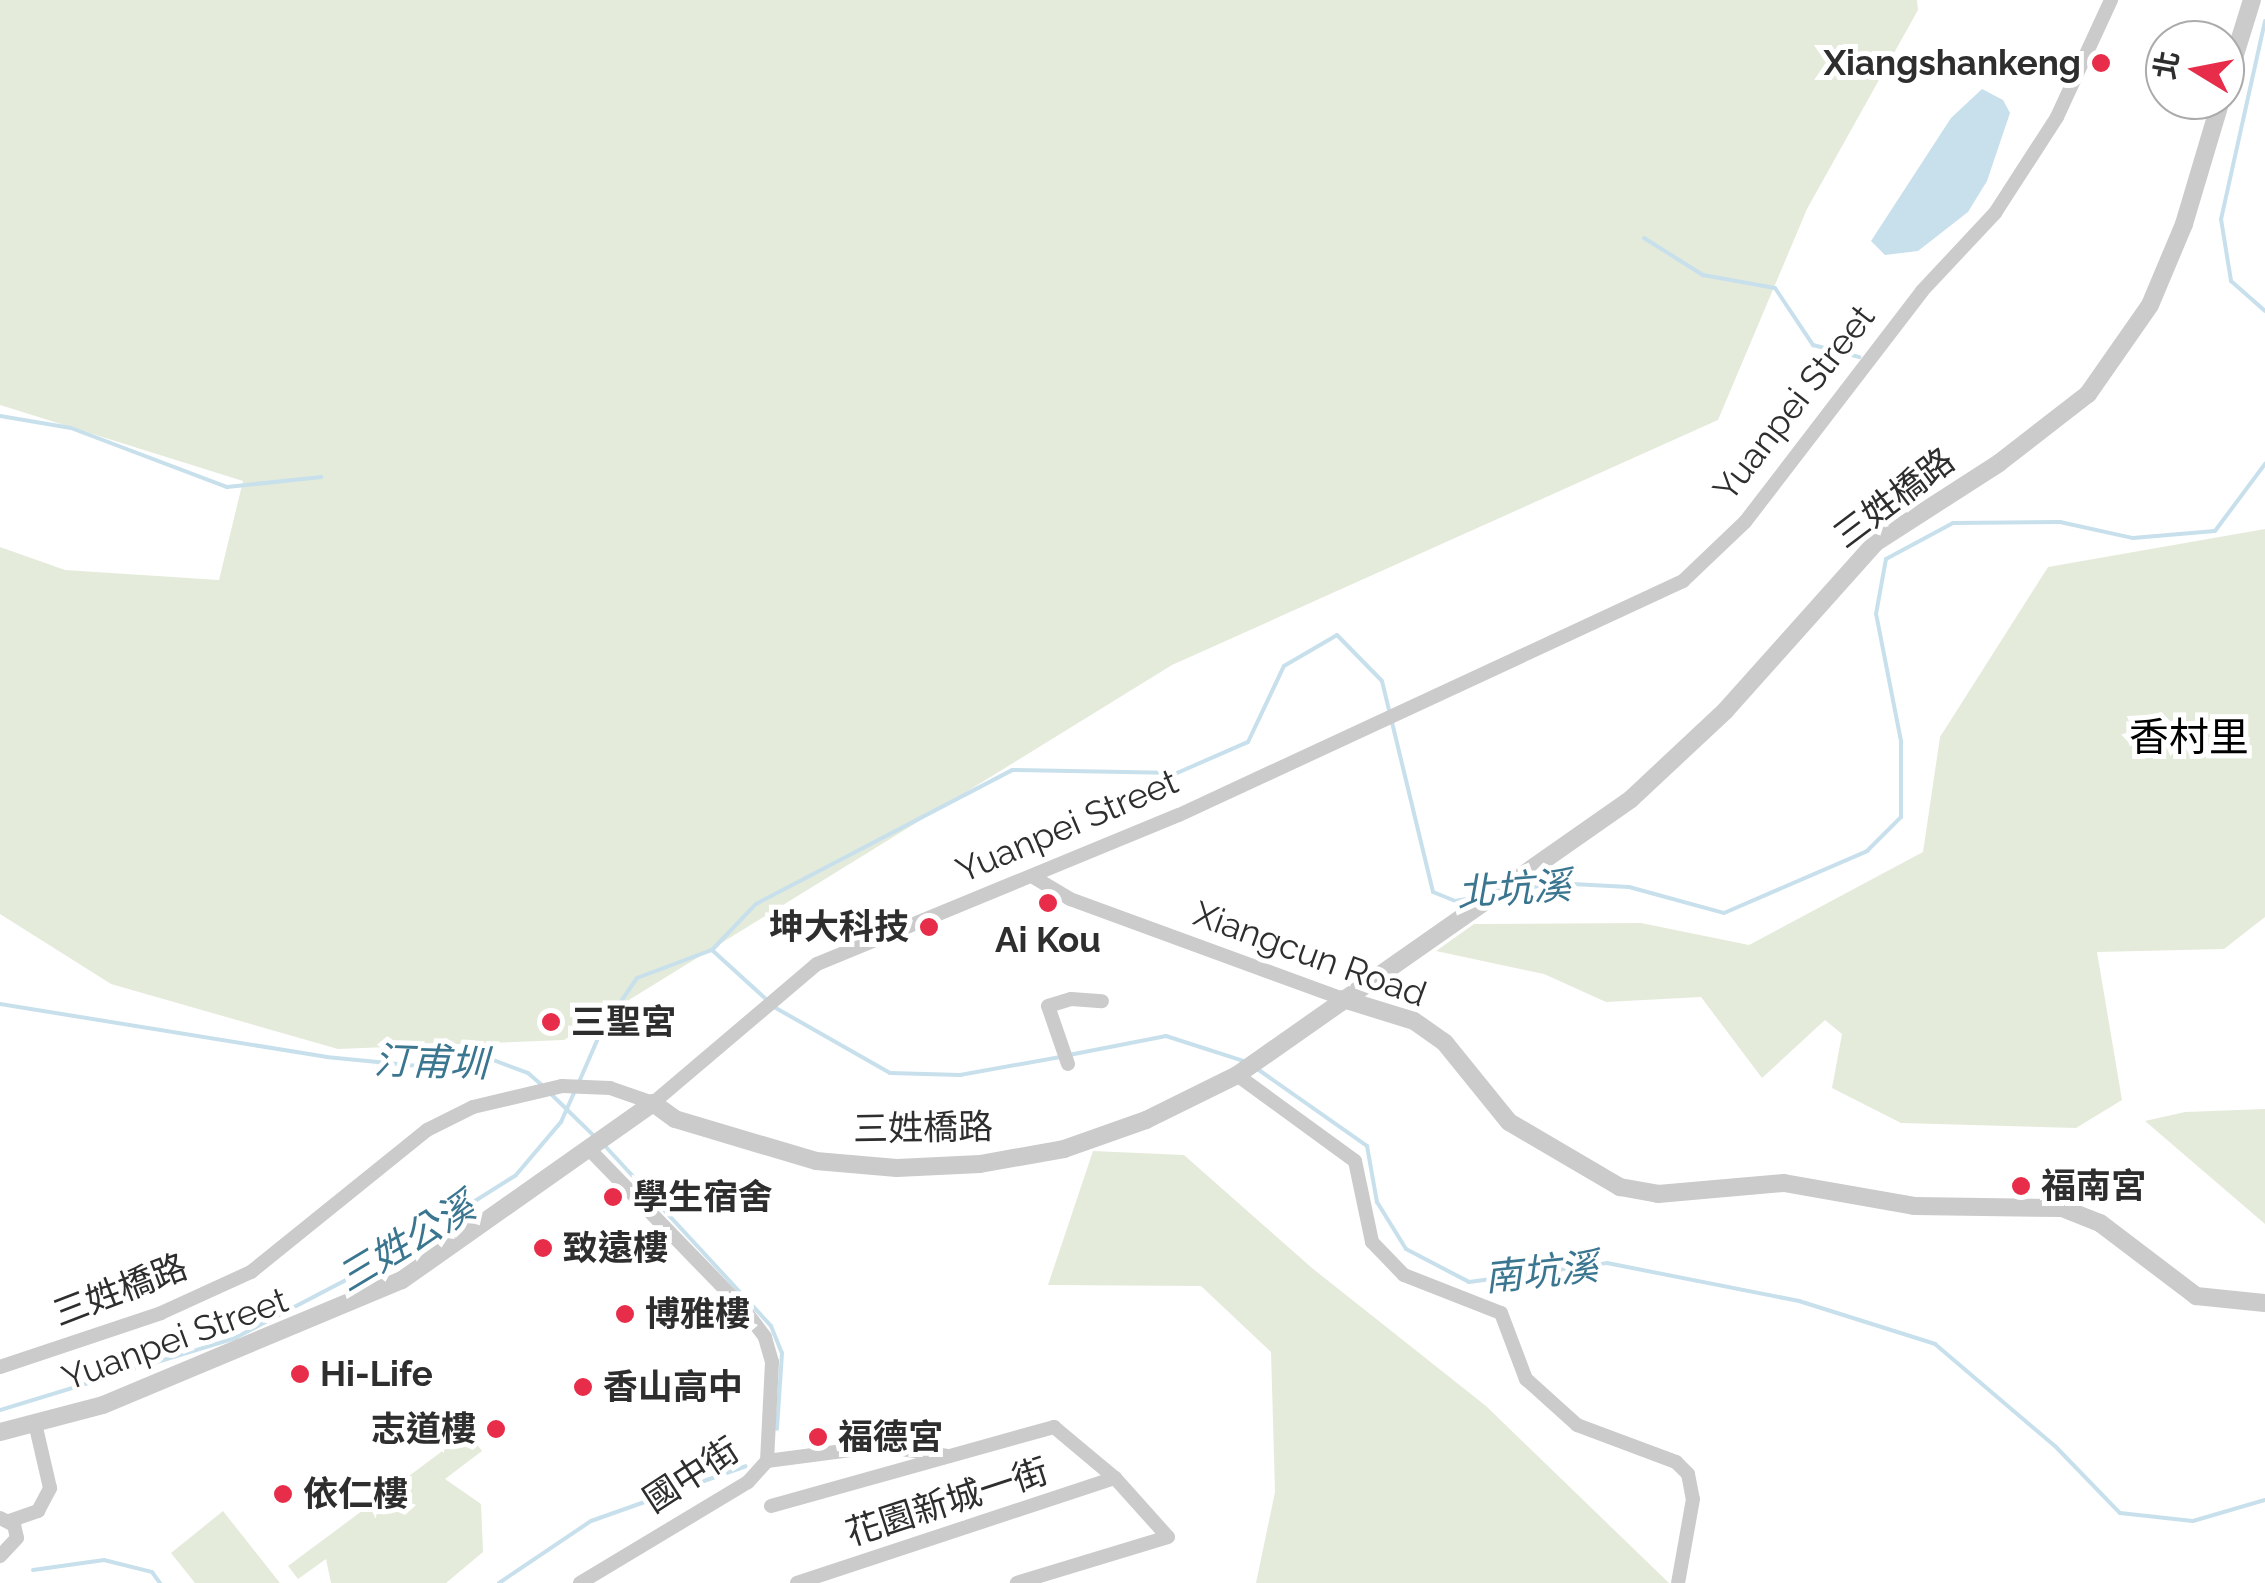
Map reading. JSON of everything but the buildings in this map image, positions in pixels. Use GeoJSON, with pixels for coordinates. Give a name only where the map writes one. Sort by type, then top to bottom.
{"type":"FeatureCollection","features":[{"type":"Feature","properties":{"kind":"street","name":"Yuanpei Street"},"geometry":{"type":"LineString","coordinates":[[0,1432],[103,1405],[331,1315],[430,1263],[590,1150],[653,1102],[783,989],[837,954],[1035,878],[1682,581],[1705,564],[1745,522],[1922,291],[1995,213],[2058,117],[2111,0]]}},
{"type":"Feature","properties":{"kind":"street","name":"三姓橋路"},"geometry":{"type":"LineString","coordinates":[[0,1368],[161,1313],[252,1272],[427,1130],[505,1095],[562,1086],[610,1088],[653,1102],[675,1120],[816,1162],[913,1167],[1064,1149],[1146,1120],[1237,1075],[1452,920],[1631,799],[1725,711],[1875,543],[1999,463],[2088,394],[2150,305],[2184,224],[2215,120]]}},
{"type":"Feature","properties":{"kind":"street","name":"Xiangcun Road"},"geometry":{"type":"LineString","coordinates":[[1035,878],[1088,906],[1414,1021],[1445,1044],[1509,1122],[1620,1186],[1658,1194],[1784,1183],[1914,1206],[2062,1208],[2100,1222],[2196,1296],[2265,1303]]}},
{"type":"Feature","properties":{"kind":"street"},"geometry":{"type":"LineString","coordinates":[[1068,1064],[1061,1034],[1048,1006],[1102,1001]]}},
{"type":"Feature","properties":{"kind":"street"},"geometry":{"type":"LineString","coordinates":[[1237,1075],[1355,1161],[1372,1242],[1404,1275],[1501,1313],[1526,1378],[1578,1425],[1676,1462],[1688,1474],[1693,1499],[1678,1583]]}},
{"type":"Feature","properties":{"kind":"street","name":"國中街"},"geometry":{"type":"LineString","coordinates":[[580,1583],[748,1482],[767,1460],[772,1362],[765,1338],[632,1186],[590,1150]]}},
{"type":"Feature","properties":{"kind":"street"},"geometry":{"type":"LineString","coordinates":[[0,1556],[16,1544],[5,1519],[38,1511],[50,1488],[35,1423]]}},
{"type":"Feature","properties":{"kind":"street"},"geometry":{"type":"LineString","coordinates":[[771,1506],[1054,1427],[1115,1478],[1168,1537],[1017,1583]]}},
{"type":"Feature","properties":{"kind":"street"},"geometry":{"type":"LineString","coordinates":[[767,1460],[881,1446],[957,1457]]}},
{"type":"Feature","properties":{"kind":"street","name":"花園新城一街"},"geometry":{"type":"LineString","coordinates":[[797,1583],[1115,1478]]}},
{"type":"Feature","properties":{"kind":"green space"},"geometry":{"type":"Polygon","coordinates":[[[0,0],[1917,0],[1918,10],[1807,209],[1718,420],[1172,665],[564,1040],[338,1049],[111,984],[0,914],[0,547],[65,570],[219,580],[243,481],[0,405],[0,0]]]}},
{"type":"Feature","properties":{"kind":"green space"},"geometry":{"type":"Polygon","coordinates":[[[2265,529],[2265,917],[2224,949],[2097,952],[2122,1100],[2076,1128],[1901,1123],[1832,1088],[1842,1034],[1825,1020],[1762,1078],[1701,997],[1606,1002],[1544,974],[1436,951],[1474,924],[1641,923],[1749,945],[1923,852],[1940,737],[2048,567],[2265,529]]]}},
{"type":"Feature","properties":{"kind":"green space"},"geometry":{"type":"Polygon","coordinates":[[[2265,1109],[2265,1224],[2145,1121],[2185,1112],[2265,1109]]]}},
{"type":"Feature","properties":{"kind":"green space"},"geometry":{"type":"Polygon","coordinates":[[[1093,1151],[1184,1155],[1312,1268],[1486,1406],[1669,1583],[1256,1583],[1275,1492],[1271,1352],[1201,1286],[1048,1285],[1093,1151]]]}},
{"type":"Feature","properties":{"kind":"green space"},"geometry":{"type":"Polygon","coordinates":[[[468,1432],[482,1451],[445,1479],[481,1504],[483,1552],[446,1583],[331,1583],[326,1559],[298,1579],[288,1566],[468,1432]]]}},
{"type":"Feature","properties":{"kind":"green space"},"geometry":{"type":"Polygon","coordinates":[[[223,1511],[280,1583],[195,1583],[171,1553],[223,1511]]]}},
{"type":"Feature","properties":{"kind":"water"},"geometry":{"type":"Polygon","coordinates":[[[1982,89],[2003,100],[2010,113],[1987,181],[1968,212],[1918,251],[1885,255],[1871,241],[1951,118],[1982,89]]]}},
{"type":"Feature","properties":{"kind":"waterway","name":"北坑溪"},"geometry":{"type":"LineString","coordinates":[[2265,21],[2221,219],[2231,281],[2265,311]]}},
{"type":"Feature","properties":{"kind":"waterway"},"geometry":{"type":"LineString","coordinates":[[1644,238],[1703,275],[1775,288],[1813,345],[1859,357]]}},
{"type":"Feature","properties":{"kind":"waterway"},"geometry":{"type":"LineString","coordinates":[[0,416],[71,428],[227,487],[321,477]]}},
{"type":"Feature","properties":{"kind":"waterway","name":"北坑溪"},"geometry":{"type":"LineString","coordinates":[[1512,891],[1554,883],[1629,887],[1724,913],[1867,851],[1901,817],[1901,741],[1876,614],[1886,559],[1953,523],[2060,522],[2133,538],[2215,531],[2265,464]]}},
{"type":"Feature","properties":{"kind":"waterway","name":"北坑溪"},"geometry":{"type":"LineString","coordinates":[[579,1082],[602,1029],[637,978],[712,950],[756,904],[1012,770],[1177,773],[1248,742],[1284,666],[1337,635],[1382,681],[1433,892],[1455,901],[1478,897]]}},
{"type":"Feature","properties":{"kind":"waterway","name":"南坑溪"},"geometry":{"type":"LineString","coordinates":[[712,950],[767,1000]]}},
{"type":"Feature","properties":{"kind":"waterway","name":"汀甫圳"},"geometry":{"type":"LineString","coordinates":[[0,1004],[326,1057],[449,1069],[488,1058],[528,1073],[544,1087]]}},
{"type":"Feature","properties":{"kind":"waterway","name":"南坑溪"},"geometry":{"type":"LineString","coordinates":[[774,1007],[890,1073],[960,1075],[1060,1057]]}},
{"type":"Feature","properties":{"kind":"waterway","name":"南坑溪"},"geometry":{"type":"LineString","coordinates":[[1069,1055],[1166,1036],[1244,1061]]}},
{"type":"Feature","properties":{"kind":"waterway","name":"南坑溪"},"geometry":{"type":"LineString","coordinates":[[1256,1068],[1367,1146],[1377,1202],[1406,1249],[1469,1282],[1607,1263],[1799,1301],[1935,1344],[2055,1446],[2120,1513],[2193,1521],[2265,1500]]}},
{"type":"Feature","properties":{"kind":"waterway","name":"三姓公溪"},"geometry":{"type":"LineString","coordinates":[[0,1410],[235,1338],[367,1269],[516,1175],[561,1122],[575,1091]]}},
{"type":"Feature","properties":{"kind":"waterway","name":"汀甫圳"},"geometry":{"type":"LineString","coordinates":[[551,1094],[594,1136]]}},
{"type":"Feature","properties":{"kind":"waterway","name":"汀甫圳"},"geometry":{"type":"LineString","coordinates":[[605,1146],[771,1326],[782,1353],[777,1429]]}},
{"type":"Feature","properties":{"kind":"waterway","name":"汀甫圳"},"geometry":{"type":"LineString","coordinates":[[499,1583],[591,1521],[746,1466]]}},
{"type":"Feature","properties":{"kind":"waterway"},"geometry":{"type":"LineString","coordinates":[[33,1570],[104,1560],[152,1572],[160,1583]]}},
{"type":"Feature","properties":{"kind":"place","name":"Xiangshankeng"},"geometry":{"type":"Point","coordinates":[2101,63]}},
{"type":"Feature","properties":{"kind":"place","name":"Ai Kou"},"geometry":{"type":"Point","coordinates":[1048,903]}},
{"type":"Feature","properties":{"kind":"place","name":"坤大科技"},"geometry":{"type":"Point","coordinates":[929,927]}},
{"type":"Feature","properties":{"kind":"place","name":"三聖宮"},"geometry":{"type":"Point","coordinates":[551,1022]}},
{"type":"Feature","properties":{"kind":"place","name":"福南宮"},"geometry":{"type":"Point","coordinates":[2021,1186]}},
{"type":"Feature","properties":{"kind":"place","name":"學生宿舍"},"geometry":{"type":"Point","coordinates":[613,1197]}},
{"type":"Feature","properties":{"kind":"place","name":"致遠樓"},"geometry":{"type":"Point","coordinates":[543,1248]}},
{"type":"Feature","properties":{"kind":"place","name":"博雅樓"},"geometry":{"type":"Point","coordinates":[625,1314]}},
{"type":"Feature","properties":{"kind":"place","name":"Hi-Life"},"geometry":{"type":"Point","coordinates":[300,1374]}},
{"type":"Feature","properties":{"kind":"place","name":"香山高中"},"geometry":{"type":"Point","coordinates":[583,1387]}},
{"type":"Feature","properties":{"kind":"place","name":"志道樓"},"geometry":{"type":"Point","coordinates":[496,1429]}},
{"type":"Feature","properties":{"kind":"place","name":"福德宮"},"geometry":{"type":"Point","coordinates":[818,1437]}},
{"type":"Feature","properties":{"kind":"place","name":"依仁樓"},"geometry":{"type":"Point","coordinates":[283,1494]}},
{"type":"Feature","properties":{"kind":"district","name":"香村里"},"geometry":{"type":"Point","coordinates":[2189,737]}}]}
